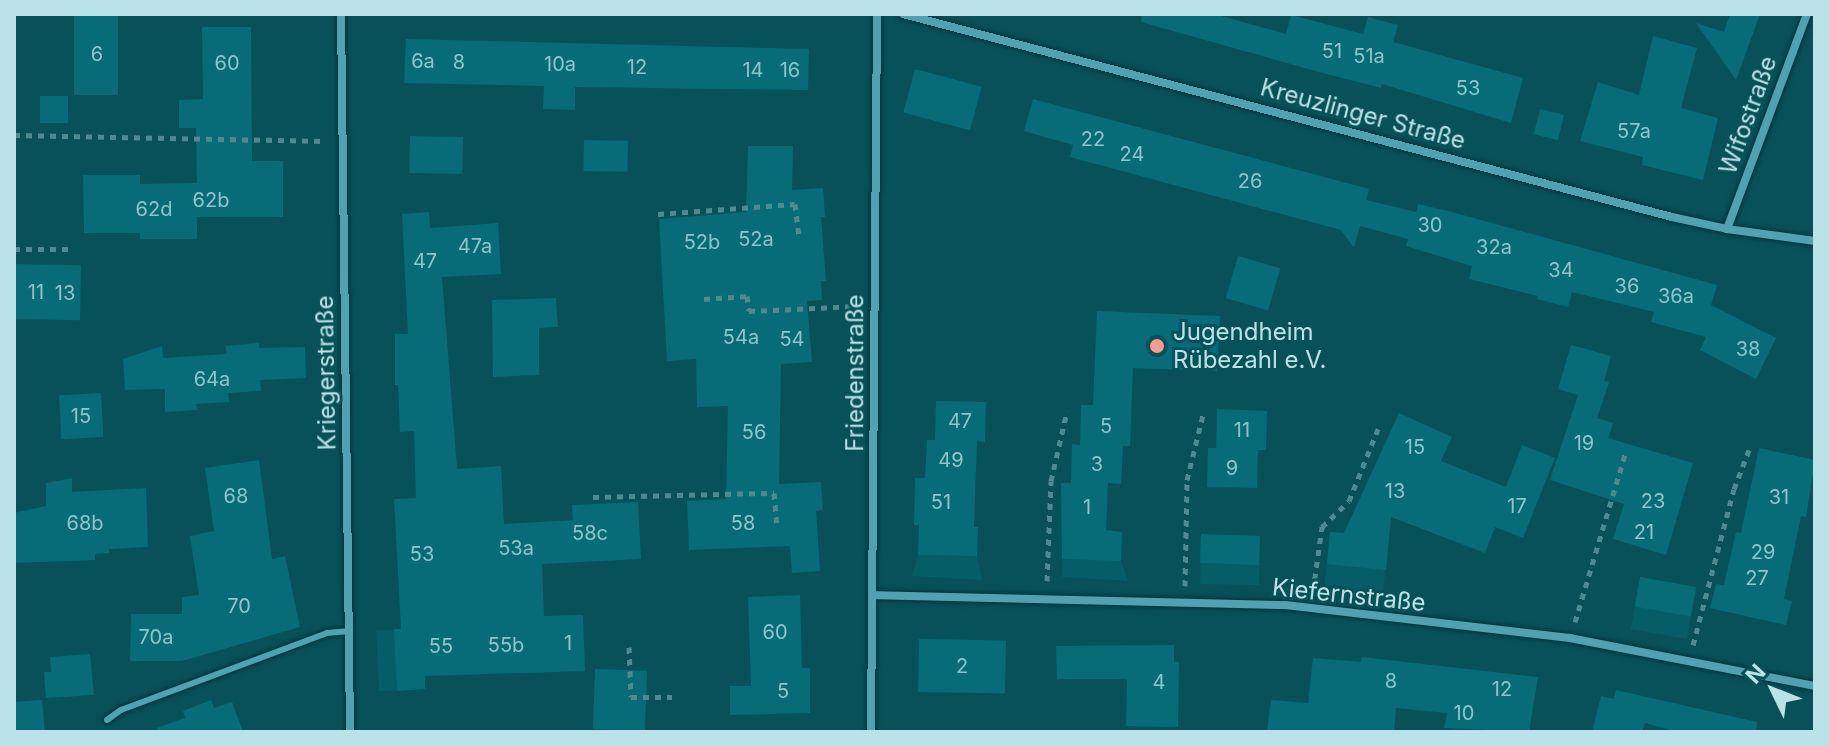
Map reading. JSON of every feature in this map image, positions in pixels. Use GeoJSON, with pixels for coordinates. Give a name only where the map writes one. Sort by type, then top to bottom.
{"type":"FeatureCollection","features":[{"type":"Feature","properties":{"kind":"street","name":"Kriegerstraße"},"geometry":{"type":"LineString","coordinates":[[341,14],[350,732]]}},
{"type":"Feature","properties":{"kind":"street","name":"Friedenstraße"},"geometry":{"type":"LineString","coordinates":[[871,732],[877,14]]}},
{"type":"Feature","properties":{"kind":"street","name":"Kreuzlinger Straße"},"geometry":{"type":"LineString","coordinates":[[903,14],[1727,229],[1815,241]]}},
{"type":"Feature","properties":{"kind":"street","name":"Wifostraße"},"geometry":{"type":"LineString","coordinates":[[1727,229],[1807,14]]}},
{"type":"Feature","properties":{"kind":"street","name":"Kiefernstraße"},"geometry":{"type":"LineString","coordinates":[[872,595],[1310,608],[1570,638],[1815,686]]}},
{"type":"Feature","properties":{"kind":"lane"},"geometry":{"type":"LineString","coordinates":[[107,720],[121,710],[327,633],[350,631]]}},
{"type":"Feature","properties":{"kind":"path"},"geometry":{"type":"LineString","coordinates":[[14,135],[317,141]]}},
{"type":"Feature","properties":{"kind":"path"},"geometry":{"type":"LineString","coordinates":[[658,214],[795,204],[799,236]]}},
{"type":"Feature","properties":{"kind":"path"},"geometry":{"type":"LineString","coordinates":[[14,249],[69,249]]}},
{"type":"Feature","properties":{"kind":"path"},"geometry":{"type":"LineString","coordinates":[[704,299],[747,296],[749,311],[876,305]]}},
{"type":"Feature","properties":{"kind":"path"},"geometry":{"type":"LineString","coordinates":[[1046,599],[1051,481],[1067,411]]}},
{"type":"Feature","properties":{"kind":"path"},"geometry":{"type":"LineString","coordinates":[[1185,603],[1187,480],[1203,415]]}},
{"type":"Feature","properties":{"kind":"path"},"geometry":{"type":"LineString","coordinates":[[1310,608],[1322,527],[1349,501],[1378,429]]}},
{"type":"Feature","properties":{"kind":"path"},"geometry":{"type":"LineString","coordinates":[[1689,662],[1734,489],[1749,450]]}},
{"type":"Feature","properties":{"kind":"path"},"geometry":{"type":"LineString","coordinates":[[1570,638],[1626,451]]}},
{"type":"Feature","properties":{"kind":"path"},"geometry":{"type":"LineString","coordinates":[[593,497],[774,493],[777,528]]}},
{"type":"Feature","properties":{"kind":"path"},"geometry":{"type":"LineString","coordinates":[[629,647],[631,697],[672,697]]}},
{"type":"Feature","properties":{"kind":"shaded area"},"geometry":{"type":"Polygon","coordinates":[[[919,526],[978,527],[977,556],[982,580],[912,576],[918,555],[919,526]]]}},
{"type":"Feature","properties":{"kind":"shaded area"},"geometry":{"type":"Polygon","coordinates":[[[1063,531],[1122,532],[1121,561],[1128,581],[1062,577],[1063,531]]]}},
{"type":"Feature","properties":{"kind":"shaded area"},"geometry":{"type":"Polygon","coordinates":[[[1330,532],[1389,538],[1383,597],[1324,591],[1330,532]]]}},
{"type":"Feature","properties":{"kind":"shaded area"},"geometry":{"type":"Polygon","coordinates":[[[1201,535],[1260,536],[1259,585],[1200,584],[1201,535]]]}},
{"type":"Feature","properties":{"kind":"shaded area"},"geometry":{"type":"Polygon","coordinates":[[[1640,577],[1696,587],[1687,639],[1631,629],[1640,577]]]}},
{"type":"Feature","properties":{"kind":"shaded area"},"geometry":{"type":"Polygon","coordinates":[[[422,628],[425,689],[379,691],[376,630],[422,628]]]}},
{"type":"Feature","properties":{"kind":"building"},"geometry":{"type":"Polygon","coordinates":[[[74,14],[118,14],[118,95],[74,95],[74,14]]]}},
{"type":"Feature","properties":{"kind":"building"},"geometry":{"type":"Polygon","coordinates":[[[1142,14],[1214,14],[1286,34],[1291,15],[1363,34],[1368,17],[1398,25],[1393,42],[1523,78],[1511,123],[1382,84],[1381,88],[1141,22],[1142,14]]]}},
{"type":"Feature","properties":{"kind":"building"},"geometry":{"type":"Polygon","coordinates":[[[1730,14],[1760,14],[1736,80],[1696,23],[1724,32],[1730,14]]]}},
{"type":"Feature","properties":{"kind":"building"},"geometry":{"type":"Polygon","coordinates":[[[202,27],[251,27],[252,161],[283,161],[283,217],[197,217],[197,239],[140,239],[140,233],[84,233],[83,175],[140,175],[140,184],[197,183],[196,128],[179,128],[179,100],[203,99],[202,27]]]}},
{"type":"Feature","properties":{"kind":"building"},"geometry":{"type":"Polygon","coordinates":[[[1653,36],[1697,48],[1681,108],[1718,118],[1703,180],[1642,165],[1643,157],[1580,141],[1598,82],[1639,95],[1653,36]]]}},
{"type":"Feature","properties":{"kind":"building"},"geometry":{"type":"Polygon","coordinates":[[[406,39],[809,49],[808,90],[575,87],[575,110],[543,109],[544,86],[404,83],[406,39]]]}},
{"type":"Feature","properties":{"kind":"building"},"geometry":{"type":"Polygon","coordinates":[[[915,69],[982,87],[970,130],[903,112],[915,69]]]}},
{"type":"Feature","properties":{"kind":"building"},"geometry":{"type":"Polygon","coordinates":[[[40,96],[68,96],[68,123],[40,123],[40,96]]]}},
{"type":"Feature","properties":{"kind":"building"},"geometry":{"type":"Polygon","coordinates":[[[1033,99],[1369,189],[1366,200],[1416,212],[1418,204],[1452,212],[1717,285],[1711,305],[1776,338],[1756,379],[1700,350],[1706,337],[1651,322],[1654,312],[1572,292],[1568,307],[1537,299],[1538,296],[1469,279],[1472,266],[1406,246],[1408,239],[1360,226],[1354,248],[1341,230],[1070,157],[1073,145],[1024,131],[1033,99]]]}},
{"type":"Feature","properties":{"kind":"building"},"geometry":{"type":"Polygon","coordinates":[[[1540,109],[1564,115],[1558,140],[1534,134],[1540,109]]]}},
{"type":"Feature","properties":{"kind":"building"},"geometry":{"type":"Polygon","coordinates":[[[410,136],[463,137],[462,174],[409,173],[410,136]]]}},
{"type":"Feature","properties":{"kind":"building"},"geometry":{"type":"Polygon","coordinates":[[[584,140],[628,141],[627,172],[583,171],[584,140]]]}},
{"type":"Feature","properties":{"kind":"building"},"geometry":{"type":"Polygon","coordinates":[[[748,146],[793,146],[792,190],[823,188],[825,217],[821,217],[826,281],[821,281],[822,300],[807,301],[812,362],[781,364],[779,484],[821,482],[823,510],[816,511],[820,571],[792,573],[790,546],[689,550],[687,501],[726,499],[728,406],[697,407],[696,359],[667,361],[659,219],[746,212],[748,146]]]}},
{"type":"Feature","properties":{"kind":"building"},"geometry":{"type":"Polygon","coordinates":[[[429,212],[430,228],[498,223],[501,274],[442,277],[457,469],[501,466],[504,524],[573,520],[572,505],[638,502],[641,559],[542,564],[544,616],[583,615],[585,671],[425,676],[425,689],[397,691],[394,629],[401,629],[394,499],[416,498],[414,431],[400,432],[398,385],[395,385],[395,334],[408,334],[402,214],[429,212]]]}},
{"type":"Feature","properties":{"kind":"building"},"geometry":{"type":"Polygon","coordinates":[[[1238,256],[1280,268],[1268,310],[1226,298],[1238,256]]]}},
{"type":"Feature","properties":{"kind":"building"},"geometry":{"type":"Polygon","coordinates":[[[14,264],[81,265],[80,320],[14,319],[14,264]]]}},
{"type":"Feature","properties":{"kind":"building"},"geometry":{"type":"Polygon","coordinates":[[[556,298],[558,327],[539,328],[539,375],[493,377],[492,300],[556,298]]]}},
{"type":"Feature","properties":{"kind":"building"},"geometry":{"type":"Polygon","coordinates":[[[1097,311],[1220,316],[1217,371],[1133,368],[1130,446],[1123,446],[1121,484],[1108,483],[1106,530],[1122,532],[1121,561],[1062,559],[1061,483],[1071,483],[1072,444],[1080,445],[1081,405],[1093,405],[1097,311]]]}},
{"type":"Feature","properties":{"kind":"building"},"geometry":{"type":"Polygon","coordinates":[[[259,343],[259,348],[305,347],[306,378],[260,380],[261,391],[228,393],[229,402],[196,404],[197,410],[165,412],[165,389],[125,390],[123,359],[162,346],[163,358],[227,354],[225,346],[259,343]]]}},
{"type":"Feature","properties":{"kind":"building"},"geometry":{"type":"Polygon","coordinates":[[[1571,345],[1611,356],[1604,381],[1609,382],[1597,418],[1613,423],[1608,438],[1693,463],[1666,555],[1613,539],[1624,504],[1550,480],[1578,395],[1558,389],[1571,345]]]}},
{"type":"Feature","properties":{"kind":"building"},"geometry":{"type":"Polygon","coordinates":[[[101,393],[103,437],[61,439],[59,395],[101,393]]]}},
{"type":"Feature","properties":{"kind":"building"},"geometry":{"type":"Polygon","coordinates":[[[936,401],[986,402],[985,442],[977,441],[974,527],[978,527],[977,556],[918,555],[919,525],[914,525],[915,478],[925,478],[927,440],[935,440],[936,401]]]}},
{"type":"Feature","properties":{"kind":"building"},"geometry":{"type":"Polygon","coordinates":[[[1217,409],[1267,411],[1266,450],[1258,450],[1257,488],[1207,487],[1208,448],[1216,448],[1217,409]]]}},
{"type":"Feature","properties":{"kind":"building"},"geometry":{"type":"Polygon","coordinates":[[[1399,413],[1452,437],[1441,461],[1506,487],[1522,445],[1555,458],[1523,538],[1495,527],[1485,553],[1391,517],[1386,570],[1327,564],[1330,532],[1344,533],[1399,413]]]}},
{"type":"Feature","properties":{"kind":"building"},"geometry":{"type":"Polygon","coordinates":[[[1759,448],[1815,460],[1806,517],[1801,516],[1784,599],[1792,601],[1786,625],[1710,608],[1716,584],[1724,585],[1736,532],[1741,533],[1759,448]]]}},
{"type":"Feature","properties":{"kind":"building"},"geometry":{"type":"Polygon","coordinates":[[[259,460],[272,559],[285,556],[300,627],[182,661],[130,661],[131,614],[182,614],[182,597],[199,595],[190,536],[214,531],[205,468],[259,460]]]}},
{"type":"Feature","properties":{"kind":"building"},"geometry":{"type":"Polygon","coordinates":[[[72,478],[72,492],[146,488],[148,547],[109,549],[109,553],[95,554],[95,560],[14,563],[14,513],[46,506],[46,483],[72,478]]]}},
{"type":"Feature","properties":{"kind":"building"},"geometry":{"type":"Polygon","coordinates":[[[1201,534],[1260,536],[1259,565],[1200,563],[1201,534]]]}},
{"type":"Feature","properties":{"kind":"building"},"geometry":{"type":"Polygon","coordinates":[[[1640,577],[1696,587],[1691,616],[1635,607],[1640,577]]]}},
{"type":"Feature","properties":{"kind":"building"},"geometry":{"type":"Polygon","coordinates":[[[800,595],[802,668],[810,668],[810,713],[730,715],[730,686],[751,686],[748,597],[800,595]]]}},
{"type":"Feature","properties":{"kind":"building"},"geometry":{"type":"Polygon","coordinates":[[[919,639],[1006,641],[1005,694],[918,692],[919,639]]]}},
{"type":"Feature","properties":{"kind":"building"},"geometry":{"type":"Polygon","coordinates":[[[1174,645],[1174,662],[1179,662],[1178,727],[1126,726],[1127,679],[1057,679],[1056,646],[1174,645]]]}},
{"type":"Feature","properties":{"kind":"building"},"geometry":{"type":"Polygon","coordinates":[[[90,654],[94,695],[46,698],[44,672],[51,672],[50,657],[90,654]]]}},
{"type":"Feature","properties":{"kind":"building"},"geometry":{"type":"Polygon","coordinates":[[[1362,657],[1538,677],[1529,732],[1444,728],[1447,713],[1396,708],[1394,732],[1267,732],[1271,700],[1308,703],[1313,658],[1361,662],[1362,657]]]}},
{"type":"Feature","properties":{"kind":"building"},"geometry":{"type":"Polygon","coordinates":[[[595,669],[647,671],[645,731],[593,729],[595,669]]]}},
{"type":"Feature","properties":{"kind":"building"},"geometry":{"type":"Polygon","coordinates":[[[1616,690],[1757,722],[1756,732],[1678,732],[1645,723],[1642,732],[1592,732],[1601,696],[1614,699],[1616,690]]]}},
{"type":"Feature","properties":{"kind":"building"},"geometry":{"type":"Polygon","coordinates":[[[42,700],[45,732],[14,732],[14,702],[42,700]]]}},
{"type":"Feature","properties":{"kind":"building"},"geometry":{"type":"Polygon","coordinates":[[[211,700],[214,708],[232,702],[243,732],[158,732],[157,728],[185,718],[183,711],[211,700]]]}},
{"type":"Feature","properties":{"kind":"place","name":"Jugendheim Rübezahl e.V."},"geometry":{"type":"Point","coordinates":[1157,346]}}]}
